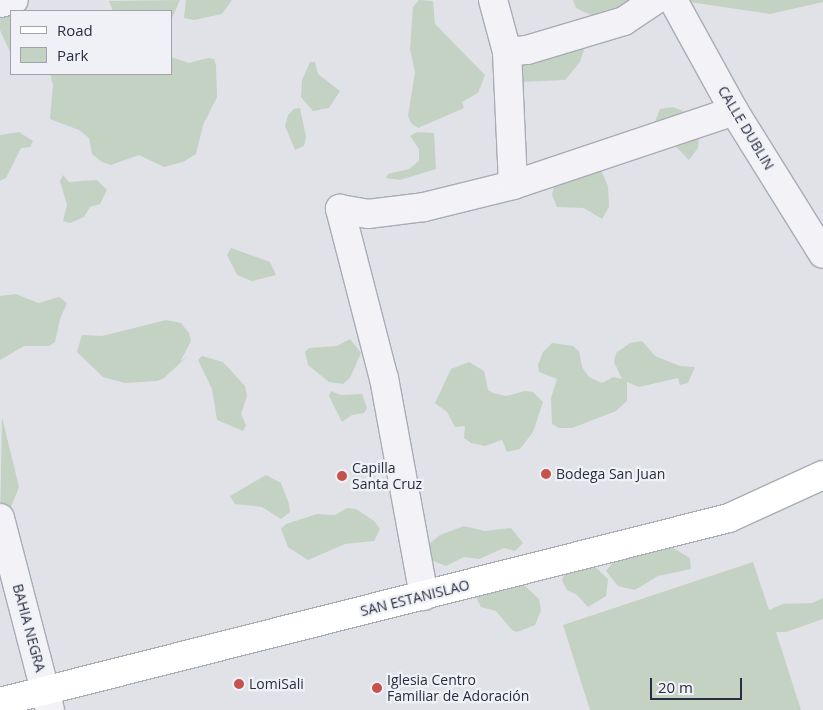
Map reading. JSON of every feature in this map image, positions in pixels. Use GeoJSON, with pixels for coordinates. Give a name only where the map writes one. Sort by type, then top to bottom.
{"type":"FeatureCollection","features":[{"type":"Feature","properties":{"kind":"main road","name":"SAN ESTANISLAO"},"geometry":{"type":"LineString","coordinates":[[0,702],[47,701],[424,596],[729,518],[823,475]]}},
{"type":"Feature","properties":{"kind":"street"},"geometry":{"type":"LineString","coordinates":[[0,3],[14,0]]}},
{"type":"Feature","properties":{"kind":"street"},"geometry":{"type":"LineString","coordinates":[[493,0],[507,52],[513,185]]}},
{"type":"Feature","properties":{"kind":"street"},"geometry":{"type":"LineString","coordinates":[[507,52],[527,50],[624,22],[656,0]]}},
{"type":"Feature","properties":{"kind":"street","name":"CALLE DUBLIN"},"geometry":{"type":"LineString","coordinates":[[673,0],[734,111],[823,254]]}},
{"type":"Feature","properties":{"kind":"street"},"geometry":{"type":"LineString","coordinates":[[424,596],[384,378],[340,209],[368,214],[407,209],[513,185],[734,111]]}},
{"type":"Feature","properties":{"kind":"street","name":"BAHIA NEGRA"},"geometry":{"type":"LineString","coordinates":[[0,518],[47,701]]}},
{"type":"Feature","properties":{"kind":"green space"},"geometry":{"type":"Polygon","coordinates":[[[180,0],[172,18],[172,10],[113,10],[109,1],[180,0]]]}},
{"type":"Feature","properties":{"kind":"green space"},"geometry":{"type":"Polygon","coordinates":[[[186,0],[232,0],[222,14],[194,20],[184,18],[186,0]]]}},
{"type":"Feature","properties":{"kind":"green space"},"geometry":{"type":"Polygon","coordinates":[[[419,0],[433,1],[435,24],[485,75],[478,93],[462,102],[464,108],[418,128],[411,123],[408,116],[415,72],[410,49],[413,7],[419,0]]]}},
{"type":"Feature","properties":{"kind":"green space"},"geometry":{"type":"Polygon","coordinates":[[[573,0],[628,0],[628,11],[595,17],[576,8],[573,0]]]}},
{"type":"Feature","properties":{"kind":"green space"},"geometry":{"type":"Polygon","coordinates":[[[676,0],[823,0],[823,2],[770,14],[676,0]]]}},
{"type":"Feature","properties":{"kind":"green space"},"geometry":{"type":"Polygon","coordinates":[[[0,8],[10,12],[10,52],[0,30],[0,8]]]}},
{"type":"Feature","properties":{"kind":"green space"},"geometry":{"type":"Polygon","coordinates":[[[582,45],[584,50],[580,62],[565,80],[519,82],[513,62],[582,45]]]}},
{"type":"Feature","properties":{"kind":"green space"},"geometry":{"type":"Polygon","coordinates":[[[172,57],[189,63],[208,58],[214,59],[216,65],[217,97],[203,125],[196,154],[183,162],[164,167],[139,155],[111,165],[102,162],[92,154],[89,138],[79,130],[50,119],[53,85],[50,75],[172,75],[172,57]]]}},
{"type":"Feature","properties":{"kind":"green space"},"geometry":{"type":"Polygon","coordinates":[[[310,62],[315,62],[318,74],[340,91],[329,108],[313,111],[301,97],[302,80],[310,62]]]}},
{"type":"Feature","properties":{"kind":"green space"},"geometry":{"type":"Polygon","coordinates":[[[673,107],[683,111],[699,137],[698,148],[689,160],[654,124],[660,109],[673,107]]]}},
{"type":"Feature","properties":{"kind":"green space"},"geometry":{"type":"Polygon","coordinates":[[[300,108],[306,137],[304,146],[295,150],[285,126],[288,115],[294,109],[300,108]]]}},
{"type":"Feature","properties":{"kind":"green space"},"geometry":{"type":"Polygon","coordinates":[[[19,132],[33,141],[30,147],[21,148],[6,178],[0,181],[0,135],[19,132]]]}},
{"type":"Feature","properties":{"kind":"green space"},"geometry":{"type":"Polygon","coordinates":[[[417,132],[434,133],[436,169],[400,180],[386,178],[388,174],[409,169],[419,161],[419,149],[410,136],[417,132]]]}},
{"type":"Feature","properties":{"kind":"green space"},"geometry":{"type":"Polygon","coordinates":[[[601,170],[608,186],[609,207],[602,219],[584,208],[557,207],[552,195],[555,182],[601,170]]]}},
{"type":"Feature","properties":{"kind":"green space"},"geometry":{"type":"Polygon","coordinates":[[[63,175],[69,182],[97,180],[107,190],[100,204],[90,207],[84,217],[70,223],[63,221],[67,205],[60,181],[63,175]]]}},
{"type":"Feature","properties":{"kind":"green space"},"geometry":{"type":"Polygon","coordinates":[[[231,248],[270,262],[276,275],[252,281],[237,275],[227,255],[231,248]]]}},
{"type":"Feature","properties":{"kind":"green space"},"geometry":{"type":"Polygon","coordinates":[[[16,294],[38,303],[59,297],[67,303],[60,319],[55,342],[49,346],[24,346],[0,360],[0,296],[16,294]]]}},
{"type":"Feature","properties":{"kind":"green space"},"geometry":{"type":"Polygon","coordinates":[[[166,320],[181,323],[189,333],[191,341],[180,362],[188,356],[164,378],[157,381],[125,383],[103,377],[77,352],[82,335],[102,336],[166,320]]]}},
{"type":"Feature","properties":{"kind":"green space"},"geometry":{"type":"Polygon","coordinates":[[[350,339],[361,353],[350,378],[343,384],[329,382],[308,365],[305,352],[309,348],[337,346],[350,339]]]}},
{"type":"Feature","properties":{"kind":"green space"},"geometry":{"type":"Polygon","coordinates":[[[642,341],[655,356],[680,366],[695,367],[688,383],[680,385],[678,378],[639,387],[627,382],[627,401],[616,411],[572,428],[559,428],[552,424],[551,398],[557,379],[539,372],[538,365],[543,352],[552,343],[573,346],[579,351],[582,367],[589,377],[602,383],[613,377],[622,379],[614,362],[616,353],[630,343],[642,341]]]}},
{"type":"Feature","properties":{"kind":"green space"},"geometry":{"type":"Polygon","coordinates":[[[202,356],[223,362],[245,386],[247,396],[241,414],[246,425],[243,431],[217,420],[212,389],[198,360],[202,356]]]}},
{"type":"Feature","properties":{"kind":"green space"},"geometry":{"type":"Polygon","coordinates":[[[469,362],[484,371],[488,390],[493,393],[506,396],[525,391],[533,392],[543,402],[533,432],[520,449],[507,452],[502,440],[485,446],[471,443],[464,438],[465,426],[455,427],[447,412],[435,403],[451,369],[469,362]]]}},
{"type":"Feature","properties":{"kind":"green space"},"geometry":{"type":"Polygon","coordinates":[[[331,391],[341,395],[362,394],[367,408],[364,413],[352,415],[342,422],[329,396],[331,391]]]}},
{"type":"Feature","properties":{"kind":"green space"},"geometry":{"type":"Polygon","coordinates":[[[2,417],[19,487],[3,527],[0,527],[2,417]]]}},
{"type":"Feature","properties":{"kind":"green space"},"geometry":{"type":"Polygon","coordinates":[[[266,475],[281,483],[289,504],[290,512],[281,519],[262,507],[235,504],[230,496],[266,475]]]}},
{"type":"Feature","properties":{"kind":"green space"},"geometry":{"type":"Polygon","coordinates":[[[347,508],[356,509],[374,521],[380,529],[374,541],[345,544],[308,560],[288,547],[281,529],[286,524],[317,514],[335,515],[347,508]]]}},
{"type":"Feature","properties":{"kind":"green space"},"geometry":{"type":"Polygon","coordinates":[[[464,526],[485,531],[511,528],[523,543],[515,551],[504,548],[479,559],[464,557],[446,566],[433,561],[426,554],[428,545],[440,535],[464,526]]]}},
{"type":"Feature","properties":{"kind":"green space"},"geometry":{"type":"Polygon","coordinates":[[[668,545],[690,558],[691,569],[658,576],[635,590],[618,586],[606,571],[615,560],[668,545]]]}},
{"type":"Feature","properties":{"kind":"green space"},"geometry":{"type":"Polygon","coordinates":[[[753,562],[769,610],[783,604],[812,603],[823,598],[823,619],[786,632],[776,632],[801,710],[590,710],[563,625],[753,562]]]}},
{"type":"Feature","properties":{"kind":"green space"},"geometry":{"type":"Polygon","coordinates":[[[594,566],[608,579],[606,596],[588,607],[577,595],[567,590],[562,580],[566,571],[594,566]]]}},
{"type":"Feature","properties":{"kind":"green space"},"geometry":{"type":"Polygon","coordinates":[[[521,582],[539,599],[541,610],[535,625],[517,632],[512,630],[496,611],[481,607],[475,595],[521,582]]]}},
{"type":"Feature","properties":{"kind":"place","name":"Bodega San Juan"},"geometry":{"type":"Point","coordinates":[546,474]}},
{"type":"Feature","properties":{"kind":"place","name":"Capilla Santa Cruz"},"geometry":{"type":"Point","coordinates":[342,476]}},
{"type":"Feature","properties":{"kind":"place","name":"LomiSali"},"geometry":{"type":"Point","coordinates":[239,684]}},
{"type":"Feature","properties":{"kind":"place","name":"Iglesia Centro Familiar de Adoración"},"geometry":{"type":"Point","coordinates":[377,688]}}]}
